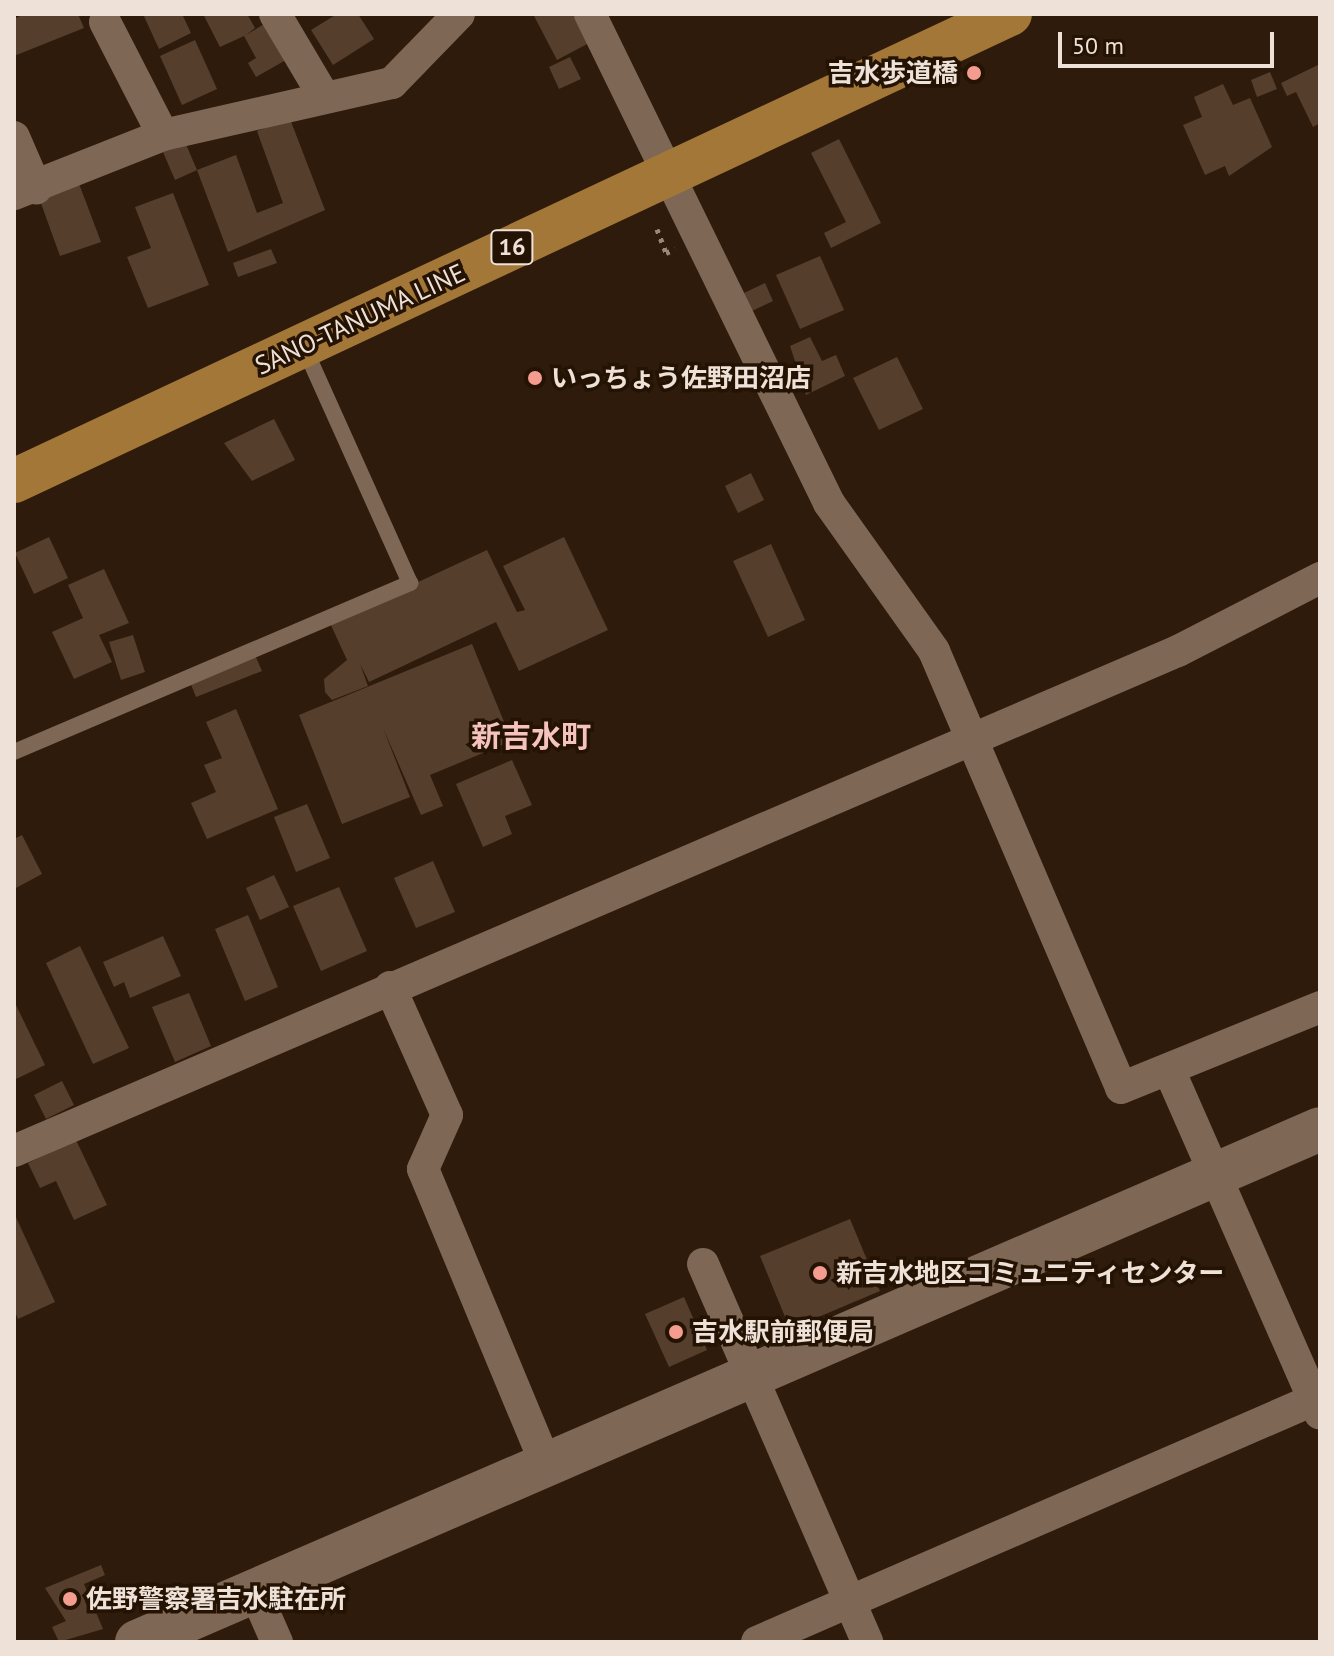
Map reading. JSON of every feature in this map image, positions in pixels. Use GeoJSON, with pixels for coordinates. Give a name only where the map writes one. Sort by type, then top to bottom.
{"type":"FeatureCollection","features":[{"type":"Feature","properties":{"kind":"main road","name":"SANO-TANUMA LINE"},"geometry":{"type":"LineString","coordinates":[[14,481],[1010,14]]}},
{"type":"Feature","properties":{"kind":"street"},"geometry":{"type":"LineString","coordinates":[[275,14],[322,93]]}},
{"type":"Feature","properties":{"kind":"street"},"geometry":{"type":"LineString","coordinates":[[14,137],[25,191],[163,135],[322,93],[392,83],[459,14]]}},
{"type":"Feature","properties":{"kind":"street"},"geometry":{"type":"LineString","coordinates":[[590,14],[829,503],[934,651],[975,736],[1121,1088],[1170,1072],[1320,1007]]}},
{"type":"Feature","properties":{"kind":"street"},"geometry":{"type":"LineString","coordinates":[[105,22],[163,135]]}},
{"type":"Feature","properties":{"kind":"street"},"geometry":{"type":"LineString","coordinates":[[14,1151],[1178,651],[1320,578]]}},
{"type":"Feature","properties":{"kind":"street"},"geometry":{"type":"LineString","coordinates":[[390,987],[447,1115],[423,1169],[546,1465]]}},
{"type":"Feature","properties":{"kind":"street"},"geometry":{"type":"LineString","coordinates":[[757,1642],[1318,1403],[1213,1176],[1170,1072]]}},
{"type":"Feature","properties":{"kind":"street"},"geometry":{"type":"LineString","coordinates":[[137,1642],[1320,1129]]}},
{"type":"Feature","properties":{"kind":"street"},"geometry":{"type":"LineString","coordinates":[[703,1264],[867,1642]]}},
{"type":"Feature","properties":{"kind":"street"},"geometry":{"type":"LineString","coordinates":[[255,1592],[277,1642]]}},
{"type":"Feature","properties":{"kind":"lane"},"geometry":{"type":"LineString","coordinates":[[14,752],[410,583],[303,347]]}},
{"type":"Feature","properties":{"kind":"building"},"geometry":{"type":"Polygon","coordinates":[[[24,14],[78,14],[84,28],[14,56],[14,19],[24,14]]]}},
{"type":"Feature","properties":{"kind":"building"},"geometry":{"type":"Polygon","coordinates":[[[143,14],[182,14],[191,33],[159,49],[143,14]]]}},
{"type":"Feature","properties":{"kind":"building"},"geometry":{"type":"Polygon","coordinates":[[[203,14],[247,14],[255,28],[246,35],[271,20],[286,60],[256,77],[248,63],[256,58],[244,36],[220,47],[203,14]]]}},
{"type":"Feature","properties":{"kind":"building"},"geometry":{"type":"Polygon","coordinates":[[[337,14],[358,14],[374,39],[333,65],[311,30],[337,14]]]}},
{"type":"Feature","properties":{"kind":"building"},"geometry":{"type":"Polygon","coordinates":[[[533,14],[574,14],[589,43],[557,60],[533,14]]]}},
{"type":"Feature","properties":{"kind":"building"},"geometry":{"type":"Polygon","coordinates":[[[195,40],[217,89],[182,105],[160,56],[195,40]]]}},
{"type":"Feature","properties":{"kind":"building"},"geometry":{"type":"Polygon","coordinates":[[[570,57],[581,79],[559,89],[549,67],[570,57]]]}},
{"type":"Feature","properties":{"kind":"building"},"geometry":{"type":"Polygon","coordinates":[[[1320,64],[1320,123],[1313,127],[1296,92],[1287,96],[1281,83],[1320,64]]]}},
{"type":"Feature","properties":{"kind":"building"},"geometry":{"type":"Polygon","coordinates":[[[1270,72],[1277,89],[1257,97],[1251,80],[1270,72]]]}},
{"type":"Feature","properties":{"kind":"building"},"geometry":{"type":"Polygon","coordinates":[[[1223,84],[1233,105],[1250,98],[1272,147],[1229,176],[1225,166],[1205,175],[1183,125],[1202,117],[1194,97],[1223,84]]]}},
{"type":"Feature","properties":{"kind":"building"},"geometry":{"type":"Polygon","coordinates":[[[290,119],[325,210],[228,252],[197,170],[236,155],[257,213],[283,203],[257,131],[290,119]]]}},
{"type":"Feature","properties":{"kind":"building"},"geometry":{"type":"Polygon","coordinates":[[[839,139],[881,223],[831,248],[824,233],[846,222],[811,153],[839,139]]]}},
{"type":"Feature","properties":{"kind":"building"},"geometry":{"type":"Polygon","coordinates":[[[185,142],[197,170],[175,180],[163,152],[185,142]]]}},
{"type":"Feature","properties":{"kind":"building"},"geometry":{"type":"Polygon","coordinates":[[[78,181],[101,242],[60,256],[38,195],[78,181]]]}},
{"type":"Feature","properties":{"kind":"building"},"geometry":{"type":"Polygon","coordinates":[[[173,193],[209,285],[148,308],[127,257],[151,248],[135,207],[173,193]]]}},
{"type":"Feature","properties":{"kind":"building"},"geometry":{"type":"Polygon","coordinates":[[[271,249],[277,263],[238,277],[233,263],[271,249]]]}},
{"type":"Feature","properties":{"kind":"building"},"geometry":{"type":"Polygon","coordinates":[[[820,256],[844,310],[800,329],[776,275],[820,256]]]}},
{"type":"Feature","properties":{"kind":"building"},"geometry":{"type":"Polygon","coordinates":[[[765,283],[773,301],[752,311],[744,293],[765,283]]]}},
{"type":"Feature","properties":{"kind":"building"},"geometry":{"type":"Polygon","coordinates":[[[810,337],[822,361],[836,355],[845,376],[806,395],[790,346],[810,337]]]}},
{"type":"Feature","properties":{"kind":"building"},"geometry":{"type":"Polygon","coordinates":[[[897,357],[923,409],[879,430],[853,378],[897,357]]]}},
{"type":"Feature","properties":{"kind":"building"},"geometry":{"type":"Polygon","coordinates":[[[274,419],[295,460],[252,481],[224,443],[274,419]]]}},
{"type":"Feature","properties":{"kind":"building"},"geometry":{"type":"Polygon","coordinates":[[[751,473],[764,500],[738,513],[725,486],[751,473]]]}},
{"type":"Feature","properties":{"kind":"building"},"geometry":{"type":"Polygon","coordinates":[[[49,537],[68,578],[34,594],[15,553],[49,537]]]}},
{"type":"Feature","properties":{"kind":"building"},"geometry":{"type":"Polygon","coordinates":[[[564,537],[608,630],[519,671],[496,622],[369,682],[360,664],[368,686],[332,700],[325,692],[324,679],[347,660],[330,623],[487,550],[517,612],[525,610],[503,566],[564,537]]]}},
{"type":"Feature","properties":{"kind":"building"},"geometry":{"type":"Polygon","coordinates":[[[771,544],[805,620],[768,637],[733,561],[771,544]]]}},
{"type":"Feature","properties":{"kind":"building"},"geometry":{"type":"Polygon","coordinates":[[[104,569],[129,623],[99,635],[112,662],[74,679],[52,632],[83,618],[68,585],[104,569]]]}},
{"type":"Feature","properties":{"kind":"building"},"geometry":{"type":"Polygon","coordinates":[[[133,635],[145,672],[121,680],[109,642],[133,635]]]}},
{"type":"Feature","properties":{"kind":"building"},"geometry":{"type":"Polygon","coordinates":[[[472,644],[512,741],[430,775],[443,806],[421,815],[383,728],[410,797],[342,824],[299,715],[472,644]]]}},
{"type":"Feature","properties":{"kind":"building"},"geometry":{"type":"Polygon","coordinates":[[[251,646],[262,671],[196,697],[186,672],[251,646]]]}},
{"type":"Feature","properties":{"kind":"building"},"geometry":{"type":"Polygon","coordinates":[[[236,709],[278,809],[207,839],[191,803],[216,792],[204,765],[222,758],[206,722],[236,709]]]}},
{"type":"Feature","properties":{"kind":"building"},"geometry":{"type":"Polygon","coordinates":[[[512,760],[532,805],[505,816],[512,834],[483,847],[456,784],[512,760]]]}},
{"type":"Feature","properties":{"kind":"building"},"geometry":{"type":"Polygon","coordinates":[[[307,804],[330,858],[296,872],[274,817],[307,804]]]}},
{"type":"Feature","properties":{"kind":"building"},"geometry":{"type":"Polygon","coordinates":[[[22,835],[42,874],[14,889],[14,839],[22,835]]]}},
{"type":"Feature","properties":{"kind":"building"},"geometry":{"type":"Polygon","coordinates":[[[433,861],[455,912],[416,928],[394,878],[433,861]]]}},
{"type":"Feature","properties":{"kind":"building"},"geometry":{"type":"Polygon","coordinates":[[[274,875],[289,907],[260,920],[246,888],[274,875]]]}},
{"type":"Feature","properties":{"kind":"building"},"geometry":{"type":"Polygon","coordinates":[[[339,887],[367,951],[321,971],[293,906],[339,887]]]}},
{"type":"Feature","properties":{"kind":"building"},"geometry":{"type":"Polygon","coordinates":[[[248,915],[278,987],[245,1001],[215,929],[248,915]]]}},
{"type":"Feature","properties":{"kind":"building"},"geometry":{"type":"Polygon","coordinates":[[[163,936],[181,976],[130,998],[124,982],[114,987],[103,962],[163,936]]]}},
{"type":"Feature","properties":{"kind":"building"},"geometry":{"type":"Polygon","coordinates":[[[80,946],[129,1048],[93,1064],[46,963],[80,946]]]}},
{"type":"Feature","properties":{"kind":"building"},"geometry":{"type":"Polygon","coordinates":[[[189,993],[211,1046],[175,1062],[152,1007],[189,993]]]}},
{"type":"Feature","properties":{"kind":"building"},"geometry":{"type":"Polygon","coordinates":[[[14,1001],[45,1065],[14,1080],[14,1001]]]}},
{"type":"Feature","properties":{"kind":"building"},"geometry":{"type":"Polygon","coordinates":[[[62,1081],[74,1105],[46,1119],[34,1095],[62,1081]]]}},
{"type":"Feature","properties":{"kind":"building"},"geometry":{"type":"Polygon","coordinates":[[[76,1140],[107,1205],[74,1220],[56,1181],[40,1188],[28,1163],[76,1140]]]}},
{"type":"Feature","properties":{"kind":"building"},"geometry":{"type":"Polygon","coordinates":[[[14,1213],[55,1302],[18,1319],[14,1310],[14,1213]]]}},
{"type":"Feature","properties":{"kind":"building","name":"新吉水地区コミュニティセンター"},"geometry":{"type":"Polygon","coordinates":[[[850,1219],[880,1291],[790,1329],[760,1256],[850,1219]]]}},
{"type":"Feature","properties":{"kind":"building","name":"吉水駅前郵便局"},"geometry":{"type":"Polygon","coordinates":[[[684,1297],[707,1350],[669,1367],[645,1314],[684,1297]]]}},
{"type":"Feature","properties":{"kind":"building","name":"佐野警察署吉水駐在所"},"geometry":{"type":"Polygon","coordinates":[[[101,1565],[105,1575],[84,1584],[103,1629],[59,1642],[52,1627],[66,1621],[45,1588],[101,1565]]]}},
{"type":"Feature","properties":{"kind":"place","name":"吉水歩道橋"},"geometry":{"type":"Point","coordinates":[974,73]}},
{"type":"Feature","properties":{"kind":"place","name":"いっちょう佐野田沼店"},"geometry":{"type":"Point","coordinates":[535,378]}},
{"type":"Feature","properties":{"kind":"place","name":"新吉水地区コミュニティセンター"},"geometry":{"type":"Point","coordinates":[820,1273]}},
{"type":"Feature","properties":{"kind":"place","name":"吉水駅前郵便局"},"geometry":{"type":"Point","coordinates":[676,1332]}},
{"type":"Feature","properties":{"kind":"place","name":"佐野警察署吉水駐在所"},"geometry":{"type":"Point","coordinates":[70,1599]}},
{"type":"Feature","properties":{"kind":"district","name":"新吉水町"},"geometry":{"type":"Point","coordinates":[531,736]}}]}
